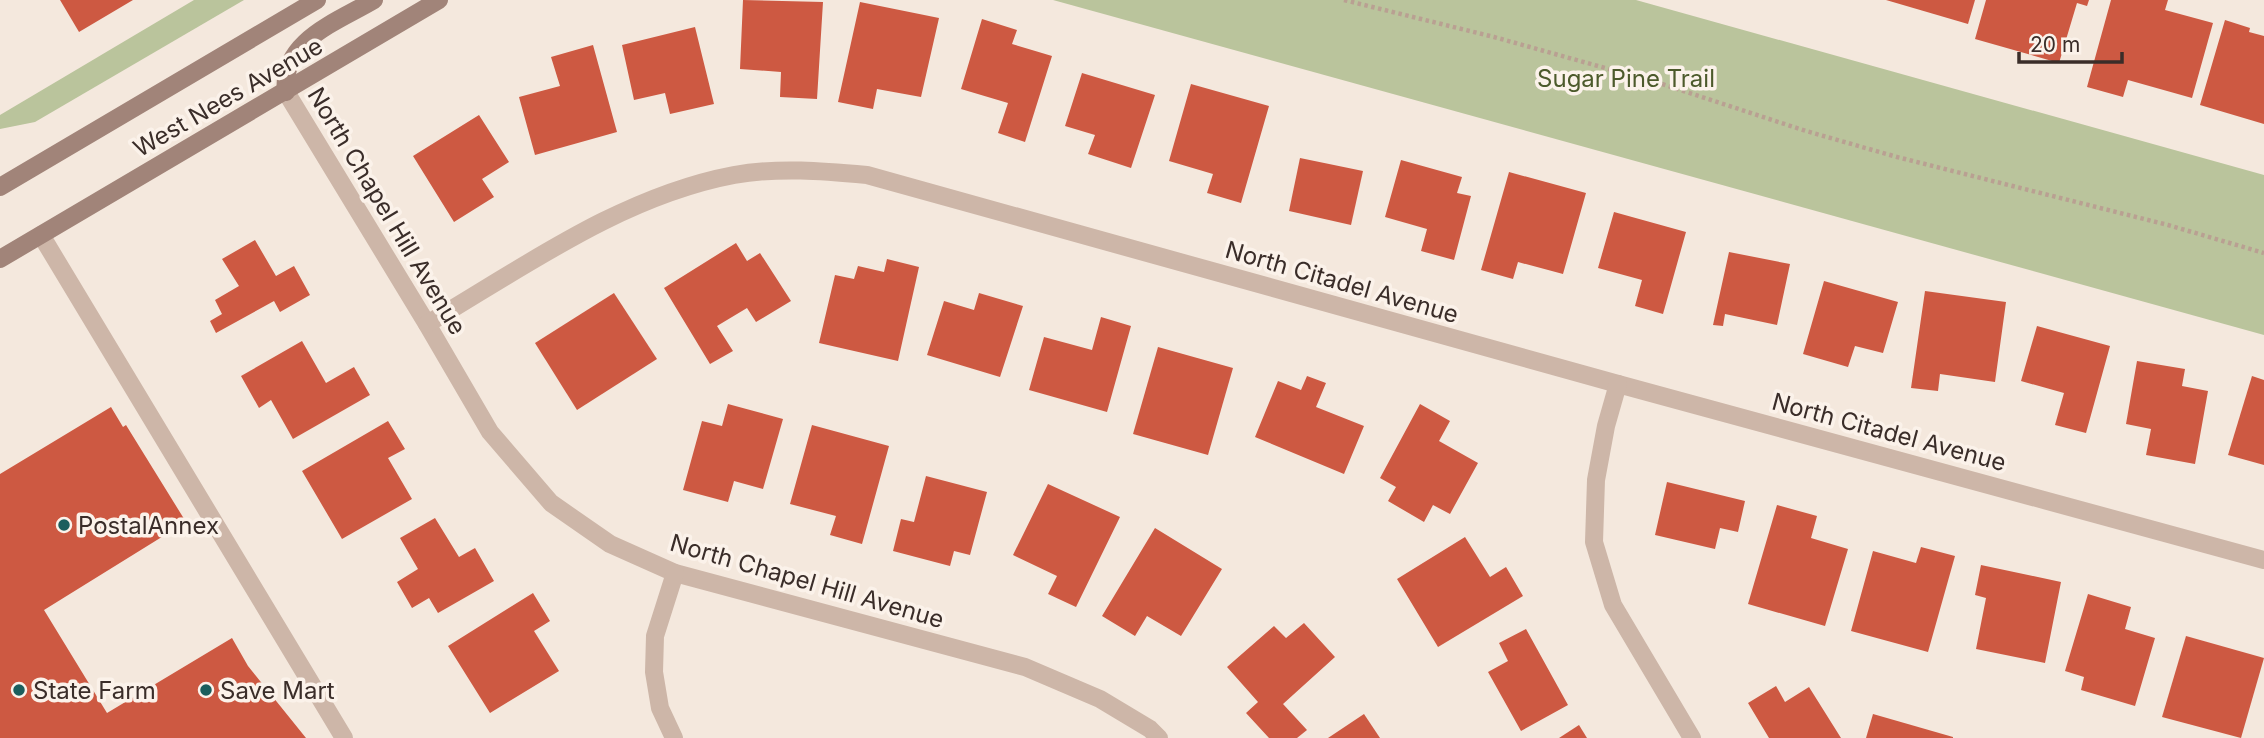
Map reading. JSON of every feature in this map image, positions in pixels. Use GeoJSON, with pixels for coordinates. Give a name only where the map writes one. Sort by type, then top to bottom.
{"type":"FeatureCollection","features":[{"type":"Feature","properties":{"kind":"main road","name":"West Nees Avenue"},"geometry":{"type":"LineString","coordinates":[[0,187],[317,0]]}},
{"type":"Feature","properties":{"kind":"main road"},"geometry":{"type":"LineString","coordinates":[[286,92],[284,79],[288,65],[305,41],[374,0]]}},
{"type":"Feature","properties":{"kind":"main road","name":"West Nees Avenue"},"geometry":{"type":"LineString","coordinates":[[0,259],[439,0]]}},
{"type":"Feature","properties":{"kind":"street","name":"North Chapel Hill Avenue"},"geometry":{"type":"LineString","coordinates":[[286,92],[490,432],[551,503],[610,544],[675,573],[1025,667],[1100,699],[1150,729],[1159,738]]}},
{"type":"Feature","properties":{"kind":"street","name":"North Citadel Avenue"},"geometry":{"type":"LineString","coordinates":[[427,324],[612,215],[674,190],[735,175],[795,169],[867,175],[1618,384],[2264,559]]}},
{"type":"Feature","properties":{"kind":"street"},"geometry":{"type":"LineString","coordinates":[[41,235],[344,738]]}},
{"type":"Feature","properties":{"kind":"street"},"geometry":{"type":"LineString","coordinates":[[1618,384],[1596,480],[1594,542],[1613,605],[1692,738]]}},
{"type":"Feature","properties":{"kind":"street"},"geometry":{"type":"LineString","coordinates":[[674,738],[660,708],[654,672],[655,636],[675,573]]}},
{"type":"Feature","properties":{"kind":"path"},"geometry":{"type":"LineString","coordinates":[[1344,0],[1494,37],[1659,83],[1897,158],[2168,225],[2264,253]]}},
{"type":"Feature","properties":{"kind":"green space"},"geometry":{"type":"Polygon","coordinates":[[[194,0],[244,0],[35,122],[0,129],[0,115],[194,0]]]}},
{"type":"Feature","properties":{"kind":"green space","name":"Sugar Pine Trail"},"geometry":{"type":"Polygon","coordinates":[[[1053,0],[1636,0],[2264,175],[2264,335],[1053,0]]]}},
{"type":"Feature","properties":{"kind":"building"},"geometry":{"type":"Polygon","coordinates":[[[60,0],[133,0],[79,32],[60,0]]]}},
{"type":"Feature","properties":{"kind":"building"},"geometry":{"type":"Polygon","coordinates":[[[743,0],[823,2],[817,99],[780,97],[781,72],[740,69],[743,0]]]}},
{"type":"Feature","properties":{"kind":"building"},"geometry":{"type":"Polygon","coordinates":[[[1886,0],[1975,0],[1968,24],[1886,0]]]}},
{"type":"Feature","properties":{"kind":"building"},"geometry":{"type":"Polygon","coordinates":[[[1986,0],[2089,0],[2087,6],[2077,3],[2059,63],[1975,39],[1986,0]]]}},
{"type":"Feature","properties":{"kind":"building"},"geometry":{"type":"Polygon","coordinates":[[[2111,0],[2168,0],[2165,10],[2213,23],[2192,98],[2128,80],[2123,97],[2087,87],[2111,0]]]}},
{"type":"Feature","properties":{"kind":"building"},"geometry":{"type":"Polygon","coordinates":[[[860,2],[939,18],[921,97],[877,89],[873,109],[838,102],[860,2]]]}},
{"type":"Feature","properties":{"kind":"building"},"geometry":{"type":"Polygon","coordinates":[[[982,19],[1017,30],[1012,44],[1052,56],[1025,142],[998,133],[1008,103],[961,89],[982,19]]]}},
{"type":"Feature","properties":{"kind":"building"},"geometry":{"type":"Polygon","coordinates":[[[2225,20],[2264,36],[2264,124],[2200,105],[2225,20]]]}},
{"type":"Feature","properties":{"kind":"building"},"geometry":{"type":"Polygon","coordinates":[[[695,27],[714,104],[670,114],[665,93],[634,100],[622,45],[695,27]]]}},
{"type":"Feature","properties":{"kind":"building"},"geometry":{"type":"Polygon","coordinates":[[[593,45],[617,132],[535,155],[519,97],[560,86],[551,57],[593,45]]]}},
{"type":"Feature","properties":{"kind":"building"},"geometry":{"type":"Polygon","coordinates":[[[1082,73],[1155,95],[1131,168],[1088,154],[1095,135],[1065,126],[1082,73]]]}},
{"type":"Feature","properties":{"kind":"building"},"geometry":{"type":"Polygon","coordinates":[[[1191,84],[1269,106],[1241,203],[1207,193],[1213,174],[1169,161],[1191,84]]]}},
{"type":"Feature","properties":{"kind":"building"},"geometry":{"type":"Polygon","coordinates":[[[479,115],[509,162],[482,179],[494,197],[454,222],[413,156],[479,115]]]}},
{"type":"Feature","properties":{"kind":"building"},"geometry":{"type":"Polygon","coordinates":[[[1300,158],[1363,171],[1351,225],[1289,211],[1300,158]]]}},
{"type":"Feature","properties":{"kind":"building"},"geometry":{"type":"Polygon","coordinates":[[[1401,160],[1462,177],[1457,193],[1471,196],[1454,260],[1421,251],[1427,229],[1385,217],[1401,160]]]}},
{"type":"Feature","properties":{"kind":"building"},"geometry":{"type":"Polygon","coordinates":[[[1509,172],[1586,193],[1563,274],[1518,262],[1513,279],[1481,270],[1509,172]]]}},
{"type":"Feature","properties":{"kind":"building"},"geometry":{"type":"Polygon","coordinates":[[[1614,212],[1686,232],[1663,314],[1635,306],[1642,280],[1598,268],[1614,212]]]}},
{"type":"Feature","properties":{"kind":"building"},"geometry":{"type":"Polygon","coordinates":[[[255,240],[276,276],[294,266],[310,295],[280,312],[274,301],[216,333],[210,321],[222,314],[215,300],[239,286],[222,259],[255,240]]]}},
{"type":"Feature","properties":{"kind":"building"},"geometry":{"type":"Polygon","coordinates":[[[736,243],[747,261],[760,253],[791,301],[756,322],[747,308],[717,326],[733,351],[710,364],[664,288],[736,243]]]}},
{"type":"Feature","properties":{"kind":"building"},"geometry":{"type":"Polygon","coordinates":[[[1729,252],[1790,264],[1777,325],[1725,314],[1723,326],[1713,325],[1729,252]]]}},
{"type":"Feature","properties":{"kind":"building"},"geometry":{"type":"Polygon","coordinates":[[[887,259],[919,267],[898,361],[819,343],[835,275],[854,279],[858,266],[884,272],[887,259]]]}},
{"type":"Feature","properties":{"kind":"building"},"geometry":{"type":"Polygon","coordinates":[[[1824,281],[1898,302],[1883,353],[1855,346],[1848,367],[1803,354],[1824,281]]]}},
{"type":"Feature","properties":{"kind":"building"},"geometry":{"type":"Polygon","coordinates":[[[1925,291],[2006,302],[1995,382],[1940,374],[1938,391],[1911,388],[1925,291]]]}},
{"type":"Feature","properties":{"kind":"building"},"geometry":{"type":"Polygon","coordinates":[[[614,293],[657,359],[577,410],[535,343],[614,293]]]}},
{"type":"Feature","properties":{"kind":"building"},"geometry":{"type":"Polygon","coordinates":[[[979,293],[1023,306],[1000,377],[927,355],[944,301],[974,310],[979,293]]]}},
{"type":"Feature","properties":{"kind":"building"},"geometry":{"type":"Polygon","coordinates":[[[1101,317],[1131,326],[1107,412],[1029,390],[1044,337],[1092,350],[1101,317]]]}},
{"type":"Feature","properties":{"kind":"building"},"geometry":{"type":"Polygon","coordinates":[[[2037,326],[2110,346],[2086,433],[2055,425],[2064,393],[2021,381],[2037,326]]]}},
{"type":"Feature","properties":{"kind":"building"},"geometry":{"type":"Polygon","coordinates":[[[302,341],[326,383],[354,367],[370,395],[293,439],[271,400],[259,408],[241,376],[302,341]]]}},
{"type":"Feature","properties":{"kind":"building"},"geometry":{"type":"Polygon","coordinates":[[[1158,347],[1233,368],[1208,455],[1133,434],[1158,347]]]}},
{"type":"Feature","properties":{"kind":"building"},"geometry":{"type":"Polygon","coordinates":[[[2137,361],[2185,369],[2182,386],[2208,391],[2195,464],[2146,455],[2151,429],[2126,424],[2137,361]]]}},
{"type":"Feature","properties":{"kind":"building"},"geometry":{"type":"Polygon","coordinates":[[[1307,376],[1326,383],[1316,407],[1364,426],[1344,474],[1255,437],[1278,381],[1301,390],[1307,376]]]}},
{"type":"Feature","properties":{"kind":"building"},"geometry":{"type":"Polygon","coordinates":[[[2252,376],[2264,380],[2264,465],[2228,455],[2252,376]]]}},
{"type":"Feature","properties":{"kind":"building"},"geometry":{"type":"Polygon","coordinates":[[[728,404],[783,419],[763,489],[734,481],[728,502],[683,490],[702,421],[722,426],[728,404]]]}},
{"type":"Feature","properties":{"kind":"building"},"geometry":{"type":"Polygon","coordinates":[[[1420,404],[1450,421],[1439,441],[1478,463],[1450,514],[1433,505],[1424,522],[1388,501],[1396,487],[1380,478],[1420,404]]]}},
{"type":"Feature","properties":{"kind":"building"},"geometry":{"type":"Polygon","coordinates":[[[111,407],[123,427],[126,425],[186,522],[44,610],[107,713],[232,638],[248,666],[306,738],[0,738],[0,474],[111,407]]]}},
{"type":"Feature","properties":{"kind":"building"},"geometry":{"type":"Polygon","coordinates":[[[388,421],[405,449],[388,458],[412,499],[342,539],[302,471],[388,421]]]}},
{"type":"Feature","properties":{"kind":"building"},"geometry":{"type":"Polygon","coordinates":[[[812,425],[889,446],[862,544],[830,535],[836,516],[790,504],[812,425]]]}},
{"type":"Feature","properties":{"kind":"building"},"geometry":{"type":"Polygon","coordinates":[[[926,476],[987,492],[970,555],[954,551],[950,566],[893,551],[901,519],[914,522],[926,476]]]}},
{"type":"Feature","properties":{"kind":"building"},"geometry":{"type":"Polygon","coordinates":[[[1667,482],[1745,501],[1738,532],[1720,528],[1715,549],[1655,535],[1667,482]]]}},
{"type":"Feature","properties":{"kind":"building"},"geometry":{"type":"Polygon","coordinates":[[[1048,484],[1120,517],[1076,607],[1048,594],[1057,576],[1013,555],[1048,484]]]}},
{"type":"Feature","properties":{"kind":"building"},"geometry":{"type":"Polygon","coordinates":[[[1777,505],[1817,516],[1811,538],[1848,549],[1825,626],[1748,604],[1777,505]]]}},
{"type":"Feature","properties":{"kind":"building"},"geometry":{"type":"Polygon","coordinates":[[[435,518],[459,557],[475,548],[494,581],[438,613],[429,598],[412,608],[397,582],[418,569],[400,538],[435,518]]]}},
{"type":"Feature","properties":{"kind":"building"},"geometry":{"type":"Polygon","coordinates":[[[1155,528],[1222,569],[1181,636],[1147,616],[1135,636],[1102,616],[1155,528]]]}},
{"type":"Feature","properties":{"kind":"building"},"geometry":{"type":"Polygon","coordinates":[[[1465,537],[1490,577],[1506,567],[1523,596],[1438,647],[1397,579],[1465,537]]]}},
{"type":"Feature","properties":{"kind":"building"},"geometry":{"type":"Polygon","coordinates":[[[1921,547],[1955,556],[1928,652],[1851,631],[1873,551],[1916,563],[1921,547]]]}},
{"type":"Feature","properties":{"kind":"building"},"geometry":{"type":"Polygon","coordinates":[[[1981,565],[2061,582],[2045,663],[1976,649],[1986,598],[1975,595],[1981,565]]]}},
{"type":"Feature","properties":{"kind":"building"},"geometry":{"type":"Polygon","coordinates":[[[533,593],[550,621],[534,631],[559,671],[490,713],[448,646],[533,593]]]}},
{"type":"Feature","properties":{"kind":"building"},"geometry":{"type":"Polygon","coordinates":[[[2088,594],[2131,607],[2125,629],[2155,638],[2135,706],[2081,690],[2084,677],[2065,671],[2088,594]]]}},
{"type":"Feature","properties":{"kind":"building"},"geometry":{"type":"Polygon","coordinates":[[[1304,623],[1335,657],[1283,704],[1307,730],[1297,738],[1269,738],[1246,713],[1258,702],[1227,667],[1274,626],[1286,638],[1304,623]]]}},
{"type":"Feature","properties":{"kind":"building"},"geometry":{"type":"Polygon","coordinates":[[[1526,629],[1568,705],[1521,731],[1488,672],[1508,661],[1499,643],[1526,629]]]}},
{"type":"Feature","properties":{"kind":"building"},"geometry":{"type":"Polygon","coordinates":[[[2186,636],[2264,658],[2241,738],[2162,717],[2186,636]]]}},
{"type":"Feature","properties":{"kind":"building"},"geometry":{"type":"Polygon","coordinates":[[[1776,686],[1785,702],[1809,687],[1841,738],[1769,738],[1748,703],[1776,686]]]}},
{"type":"Feature","properties":{"kind":"building"},"geometry":{"type":"Polygon","coordinates":[[[1364,714],[1380,738],[1328,738],[1364,714]]]}},
{"type":"Feature","properties":{"kind":"building"},"geometry":{"type":"Polygon","coordinates":[[[1873,714],[1953,737],[1953,738],[1866,738],[1873,714]]]}},
{"type":"Feature","properties":{"kind":"building"},"geometry":{"type":"Polygon","coordinates":[[[1579,725],[1587,738],[1559,738],[1579,725]]]}},
{"type":"Feature","properties":{"kind":"place","name":"PostalAnnex"},"geometry":{"type":"Point","coordinates":[64,525]}},
{"type":"Feature","properties":{"kind":"place","name":"State Farm"},"geometry":{"type":"Point","coordinates":[19,690]}},
{"type":"Feature","properties":{"kind":"place","name":"Save Mart"},"geometry":{"type":"Point","coordinates":[206,690]}}]}
